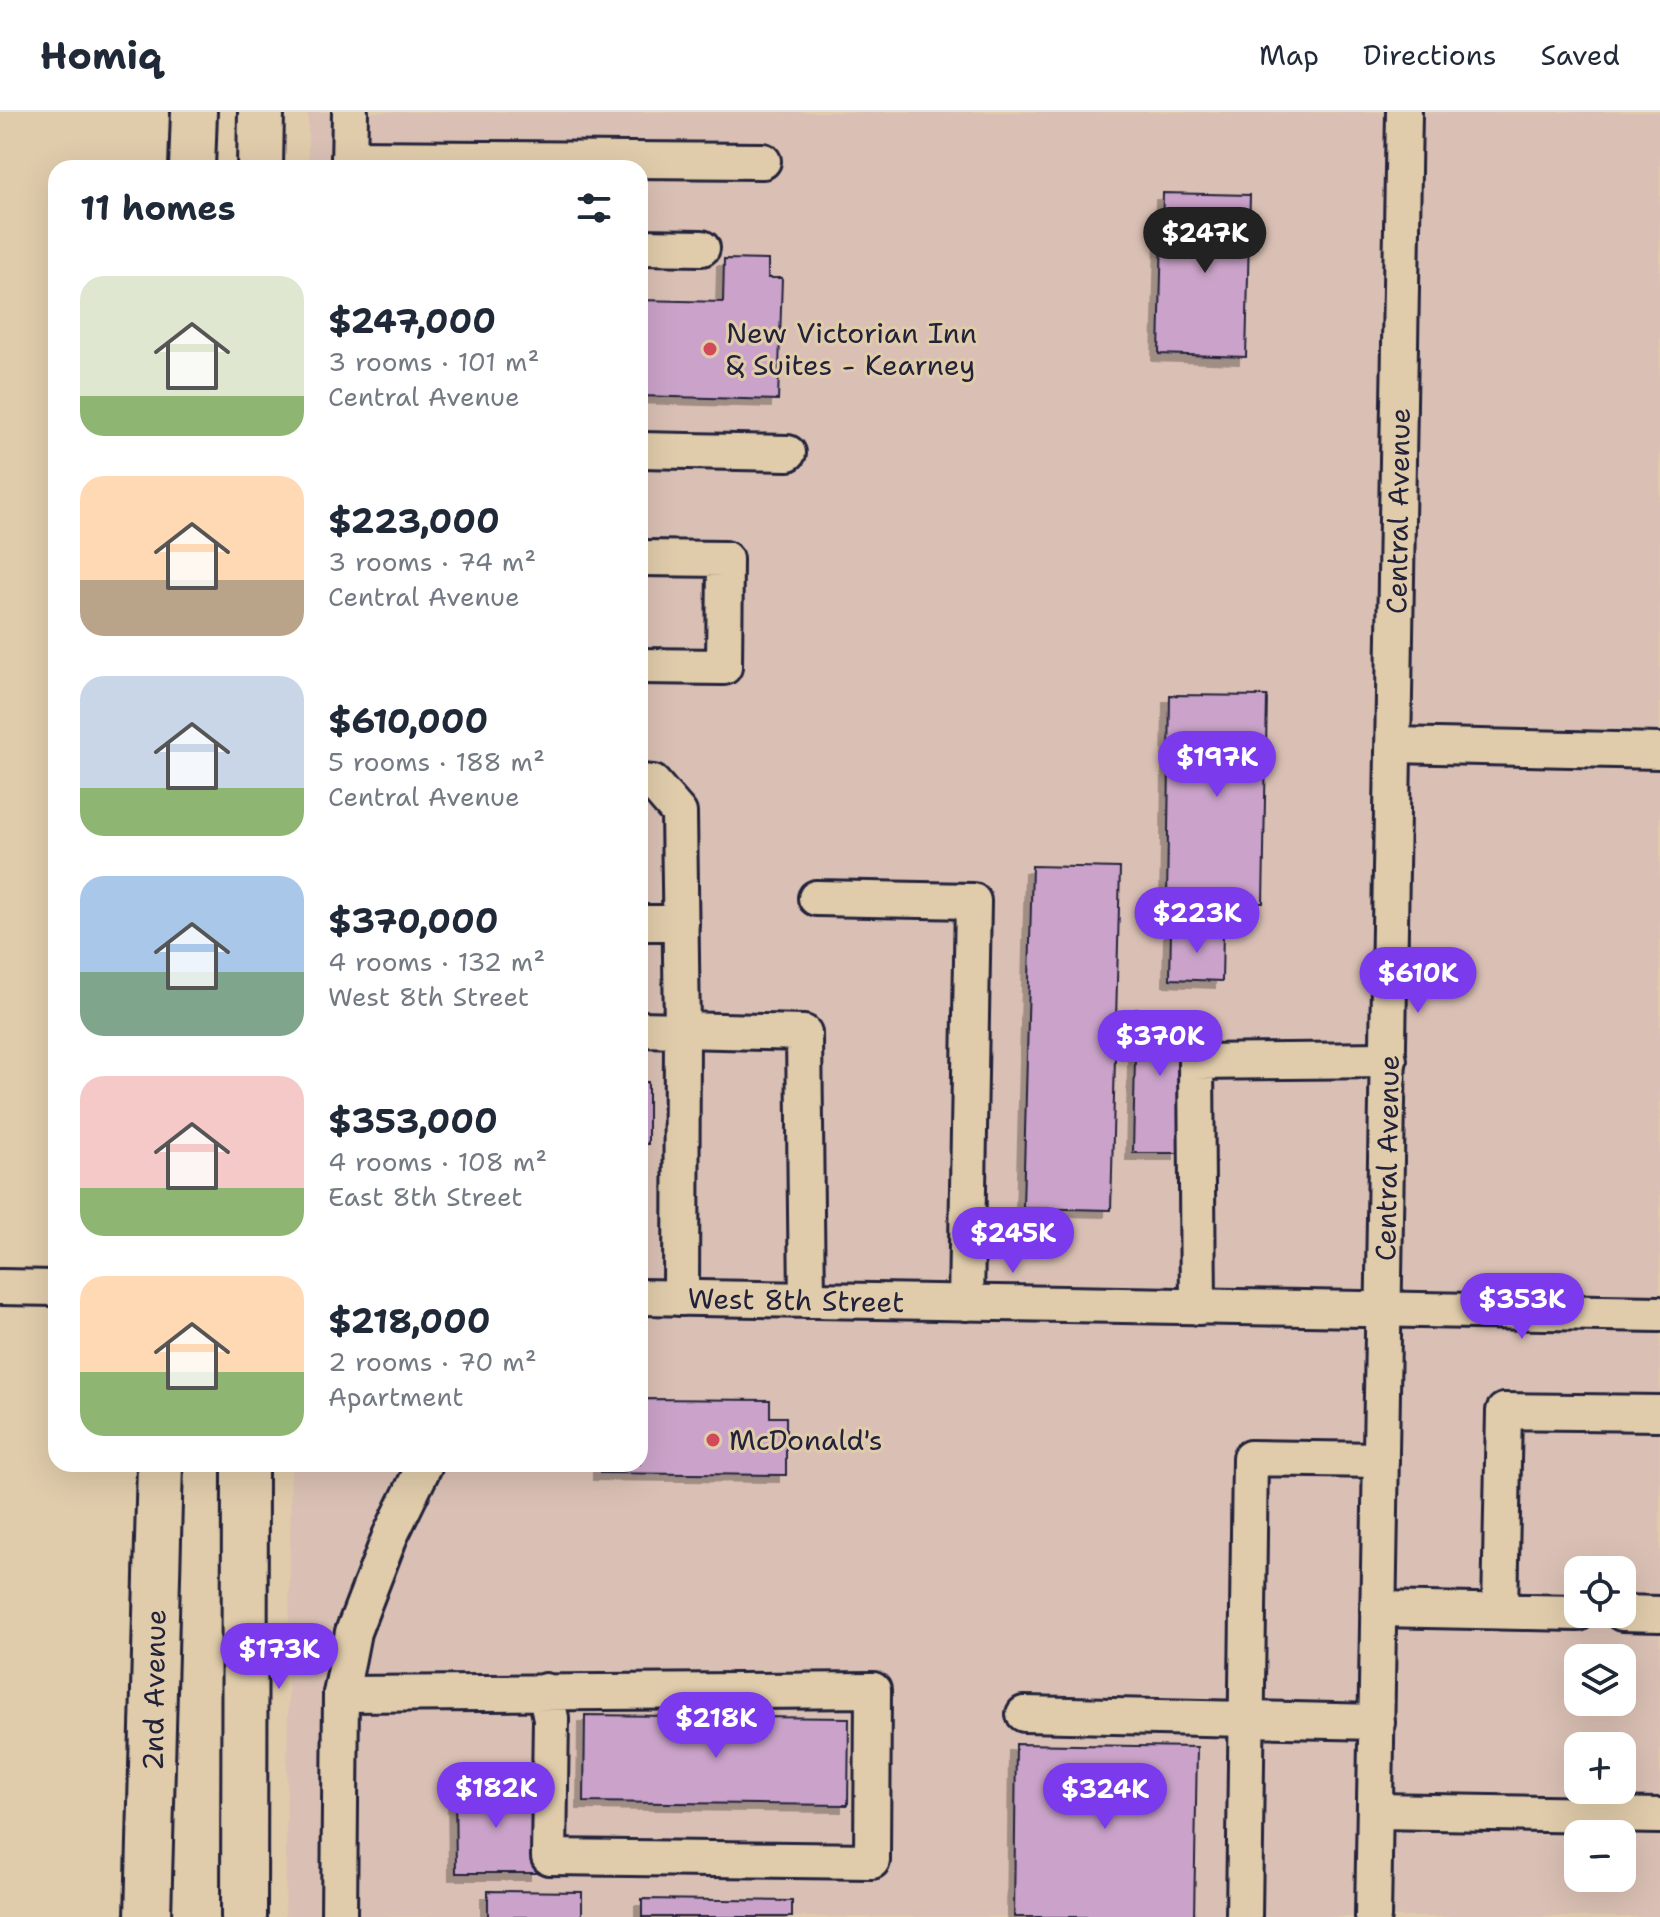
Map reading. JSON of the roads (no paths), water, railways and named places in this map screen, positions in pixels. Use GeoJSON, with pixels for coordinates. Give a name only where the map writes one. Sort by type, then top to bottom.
{"type":"FeatureCollection","features":[{"type":"Feature","properties":{"kind":"main road"},"geometry":{"type":"LineString","coordinates":[[192,160],[194,112]]}},
{"type":"Feature","properties":{"kind":"main road"},"geometry":{"type":"LineString","coordinates":[[260,160],[261,112]]}},
{"type":"Feature","properties":{"kind":"main road","name":"2nd Avenue"},"geometry":{"type":"LineString","coordinates":[[148,1917],[160,1472]]}},
{"type":"Feature","properties":{"kind":"main road"},"geometry":{"type":"LineString","coordinates":[[244,1917],[245,1472]]}},
{"type":"Feature","properties":{"kind":"street"},"geometry":{"type":"LineString","coordinates":[[349,160],[350,112]]}},
{"type":"Feature","properties":{"kind":"street","name":"Central Avenue"},"geometry":{"type":"LineString","coordinates":[[1373,1917],[1404,112]]}},
{"type":"Feature","properties":{"kind":"street"},"geometry":{"type":"LineString","coordinates":[[648,162],[763,161]]}},
{"type":"Feature","properties":{"kind":"street"},"geometry":{"type":"LineString","coordinates":[[648,247],[702,248]]}},
{"type":"Feature","properties":{"kind":"street"},"geometry":{"type":"LineString","coordinates":[[648,450],[788,453]]}},
{"type":"Feature","properties":{"kind":"street"},"geometry":{"type":"LineString","coordinates":[[648,558],[725,559],[724,667],[648,666]]}},
{"type":"Feature","properties":{"kind":"street"},"geometry":{"type":"LineString","coordinates":[[1394,745],[1660,751]]}},
{"type":"Feature","properties":{"kind":"street"},"geometry":{"type":"LineString","coordinates":[[648,783],[653,783],[679,813],[681,1298]]}},
{"type":"Feature","properties":{"kind":"street"},"geometry":{"type":"LineString","coordinates":[[816,898],[973,901],[966,1303]]}},
{"type":"Feature","properties":{"kind":"street"},"geometry":{"type":"LineString","coordinates":[[648,923],[681,923]]}},
{"type":"Feature","properties":{"kind":"street"},"geometry":{"type":"LineString","coordinates":[[648,1029],[804,1033],[807,1300]]}},
{"type":"Feature","properties":{"kind":"street"},"geometry":{"type":"LineString","coordinates":[[1198,1307],[1196,1062],[1389,1060]]}},
{"type":"Feature","properties":{"kind":"street"},"geometry":{"type":"LineString","coordinates":[[0,1287],[48,1288]]}},
{"type":"Feature","properties":{"kind":"street","name":"West 8th Street"},"geometry":{"type":"LineString","coordinates":[[648,1297],[1660,1314]]}},
{"type":"Feature","properties":{"kind":"street"},"geometry":{"type":"LineString","coordinates":[[1500,1611],[1504,1411],[1660,1413]]}},
{"type":"Feature","properties":{"kind":"street"},"geometry":{"type":"LineString","coordinates":[[1244,1917],[1250,1458],[1381,1460]]}},
{"type":"Feature","properties":{"kind":"street"},"geometry":{"type":"LineString","coordinates":[[339,1917],[341,1694],[353,1632],[390,1536],[421,1472]]}},
{"type":"Feature","properties":{"kind":"street"},"geometry":{"type":"LineString","coordinates":[[1378,1609],[1564,1613]]}},
{"type":"Feature","properties":{"kind":"street"},"geometry":{"type":"LineString","coordinates":[[1636,1613],[1660,1614]]}},
{"type":"Feature","properties":{"kind":"street"},"geometry":{"type":"LineString","coordinates":[[341,1694],[545,1691],[873,1690],[872,1861],[549,1857],[551,1718],[545,1691]]}},
{"type":"Feature","properties":{"kind":"street"},"geometry":{"type":"LineString","coordinates":[[1024,1714],[1377,1722]]}},
{"type":"Feature","properties":{"kind":"street"},"geometry":{"type":"LineString","coordinates":[[1375,1811],[1660,1816]]}},
{"type":"Feature","properties":{"kind":"place","name":"New Victorian Inn & Suites - Kearney"},"geometry":{"type":"Point","coordinates":[710,349]}},
{"type":"Feature","properties":{"kind":"place","name":"McDonald's"},"geometry":{"type":"Point","coordinates":[713,1440]}}]}
